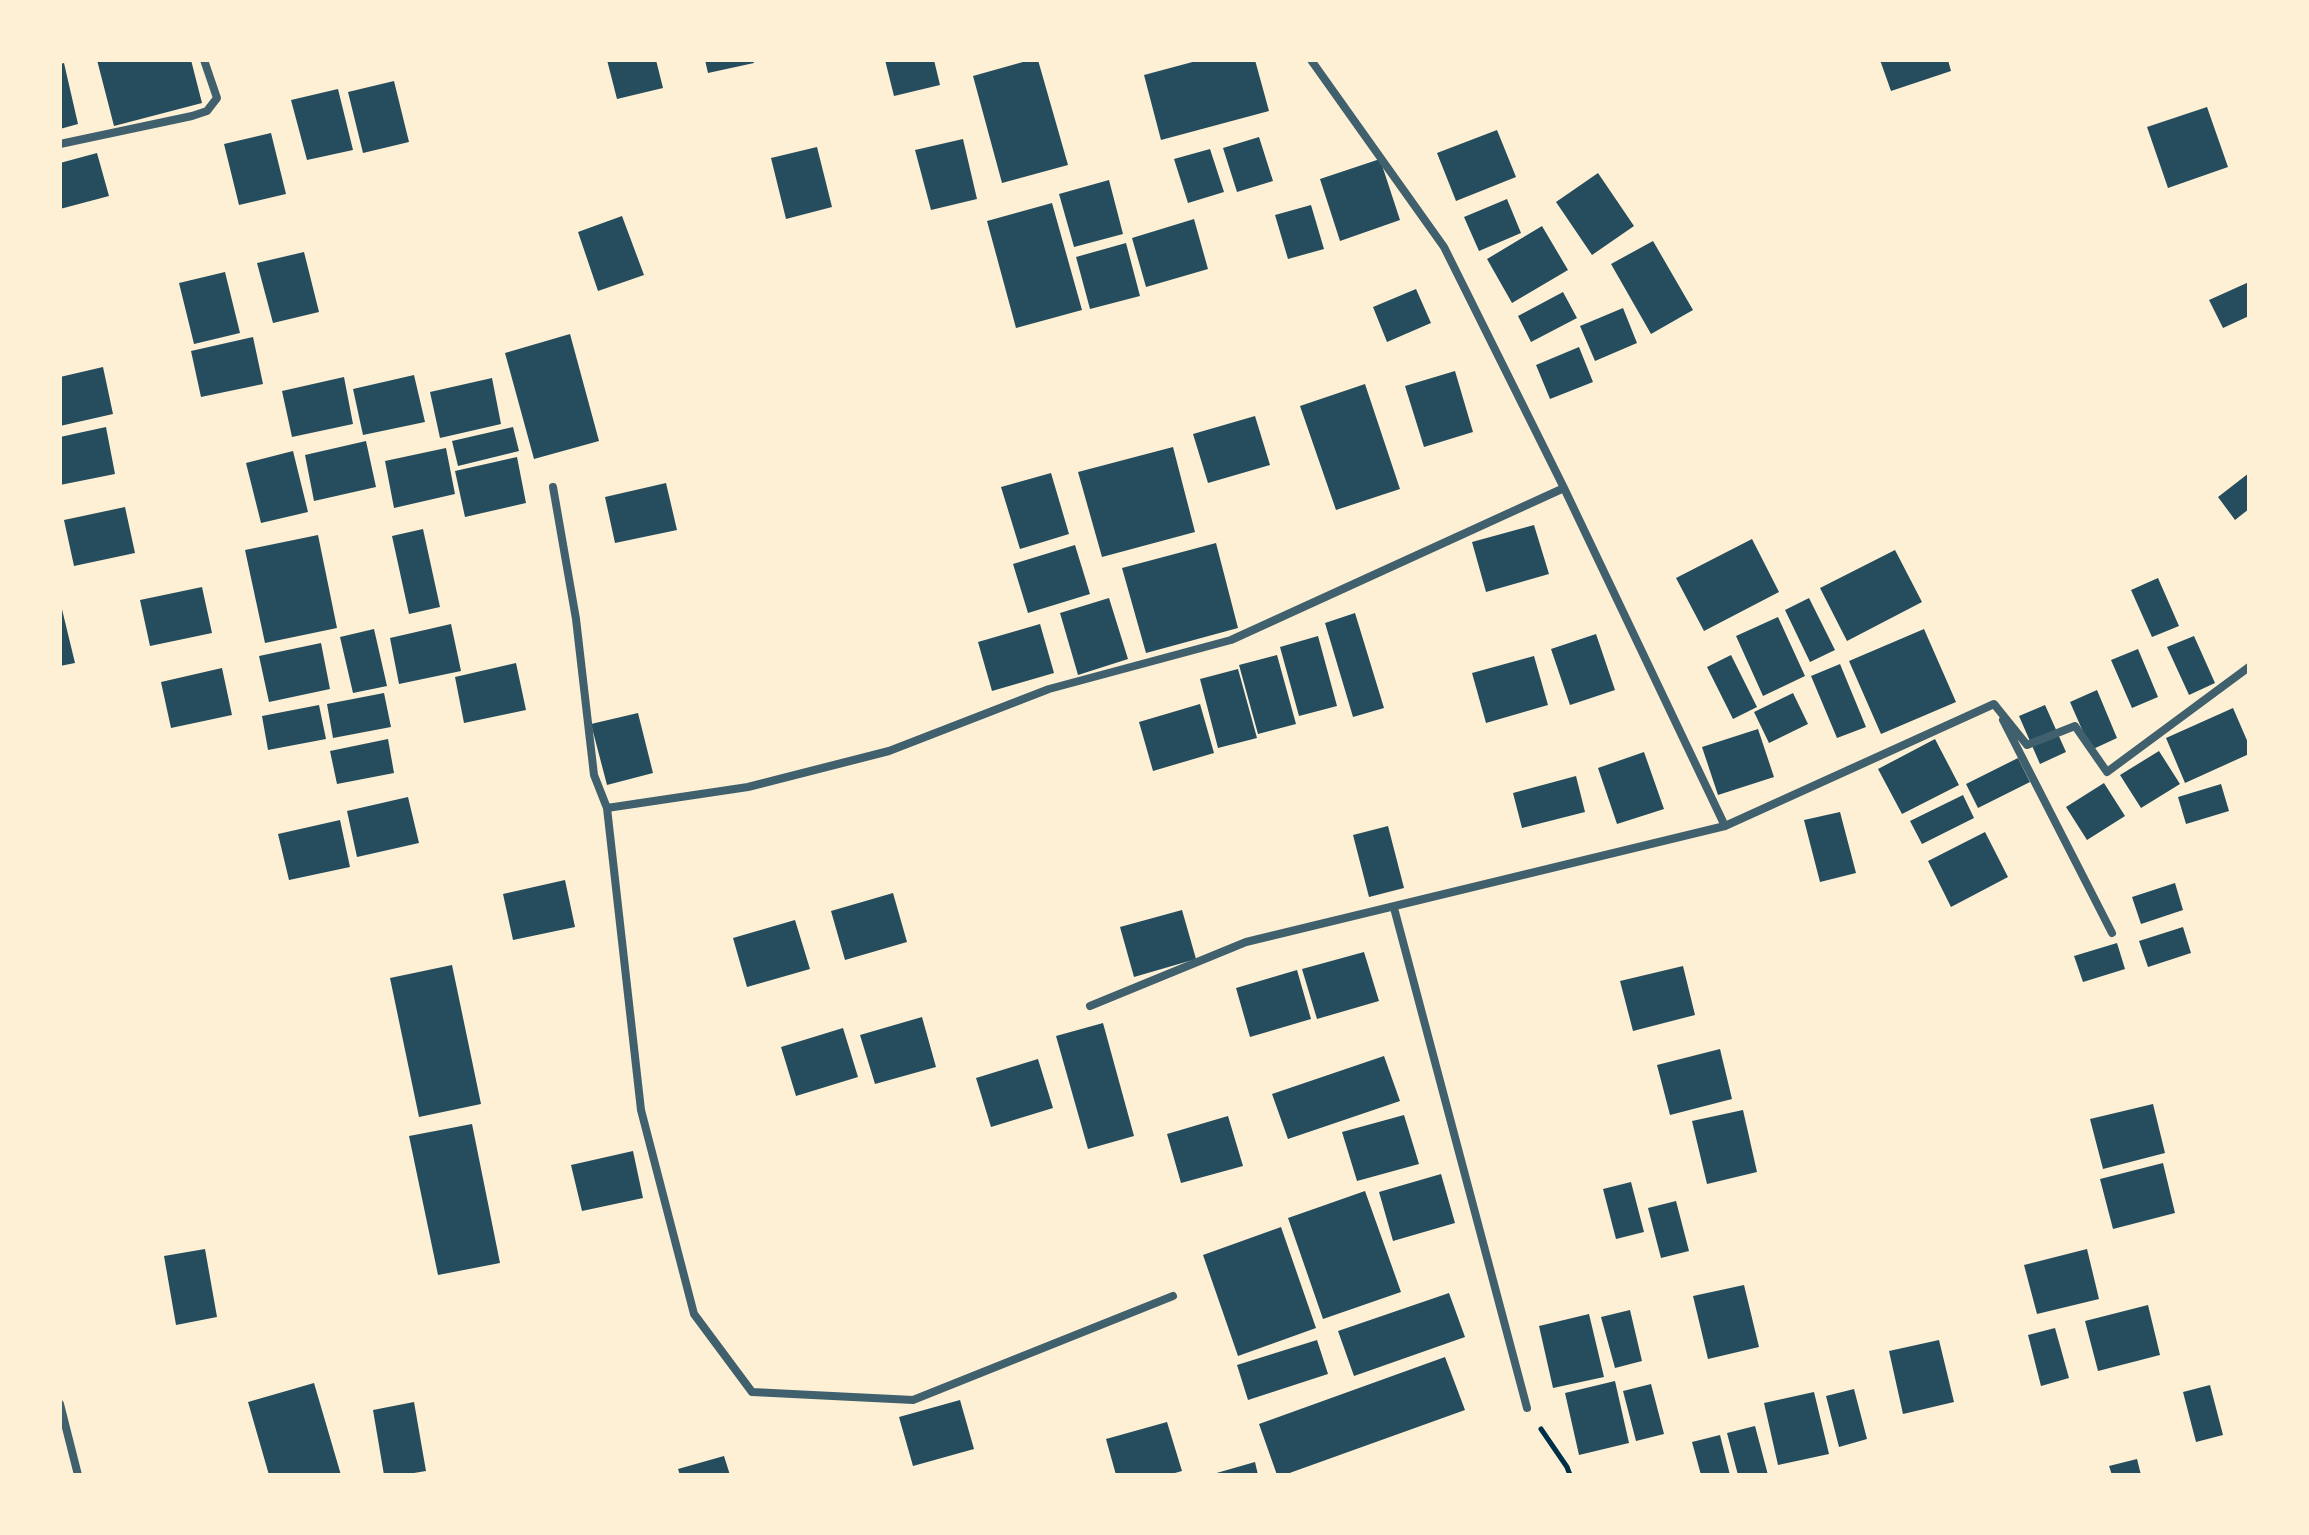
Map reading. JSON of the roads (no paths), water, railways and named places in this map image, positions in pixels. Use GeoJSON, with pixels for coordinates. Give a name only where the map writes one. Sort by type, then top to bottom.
{"type":"FeatureCollection","features":[{"type":"Feature","properties":{"kind":"street"},"geometry":{"type":"LineString","coordinates":[[60,144],[207,111],[217,98],[204,60]]}},
{"type":"Feature","properties":{"kind":"street"},"geometry":{"type":"LineString","coordinates":[[1311,60],[1444,247],[1564,488],[1725,826]]}},
{"type":"Feature","properties":{"kind":"street"},"geometry":{"type":"LineString","coordinates":[[553,487],[576,619],[594,775],[607,808],[641,1110],[694,1314],[752,1392],[913,1400],[1173,1296]]}},
{"type":"Feature","properties":{"kind":"street"},"geometry":{"type":"LineString","coordinates":[[607,808],[748,787],[889,751],[1049,689],[1231,640],[1564,488]]}},
{"type":"Feature","properties":{"kind":"street"},"geometry":{"type":"LineString","coordinates":[[1994,704],[2027,745],[2075,726],[2107,772],[2249,667]]}},
{"type":"Feature","properties":{"kind":"street"},"geometry":{"type":"LineString","coordinates":[[1090,1006],[1246,942],[1725,826],[1994,704]]}},
{"type":"Feature","properties":{"kind":"street"},"geometry":{"type":"LineString","coordinates":[[1994,704],[2112,933]]}},
{"type":"Feature","properties":{"kind":"street"},"geometry":{"type":"LineString","coordinates":[[1394,908],[1527,1408]]}},
{"type":"Feature","properties":{"kind":"street"},"geometry":{"type":"LineString","coordinates":[[60,1404],[78,1475]]}}]}
